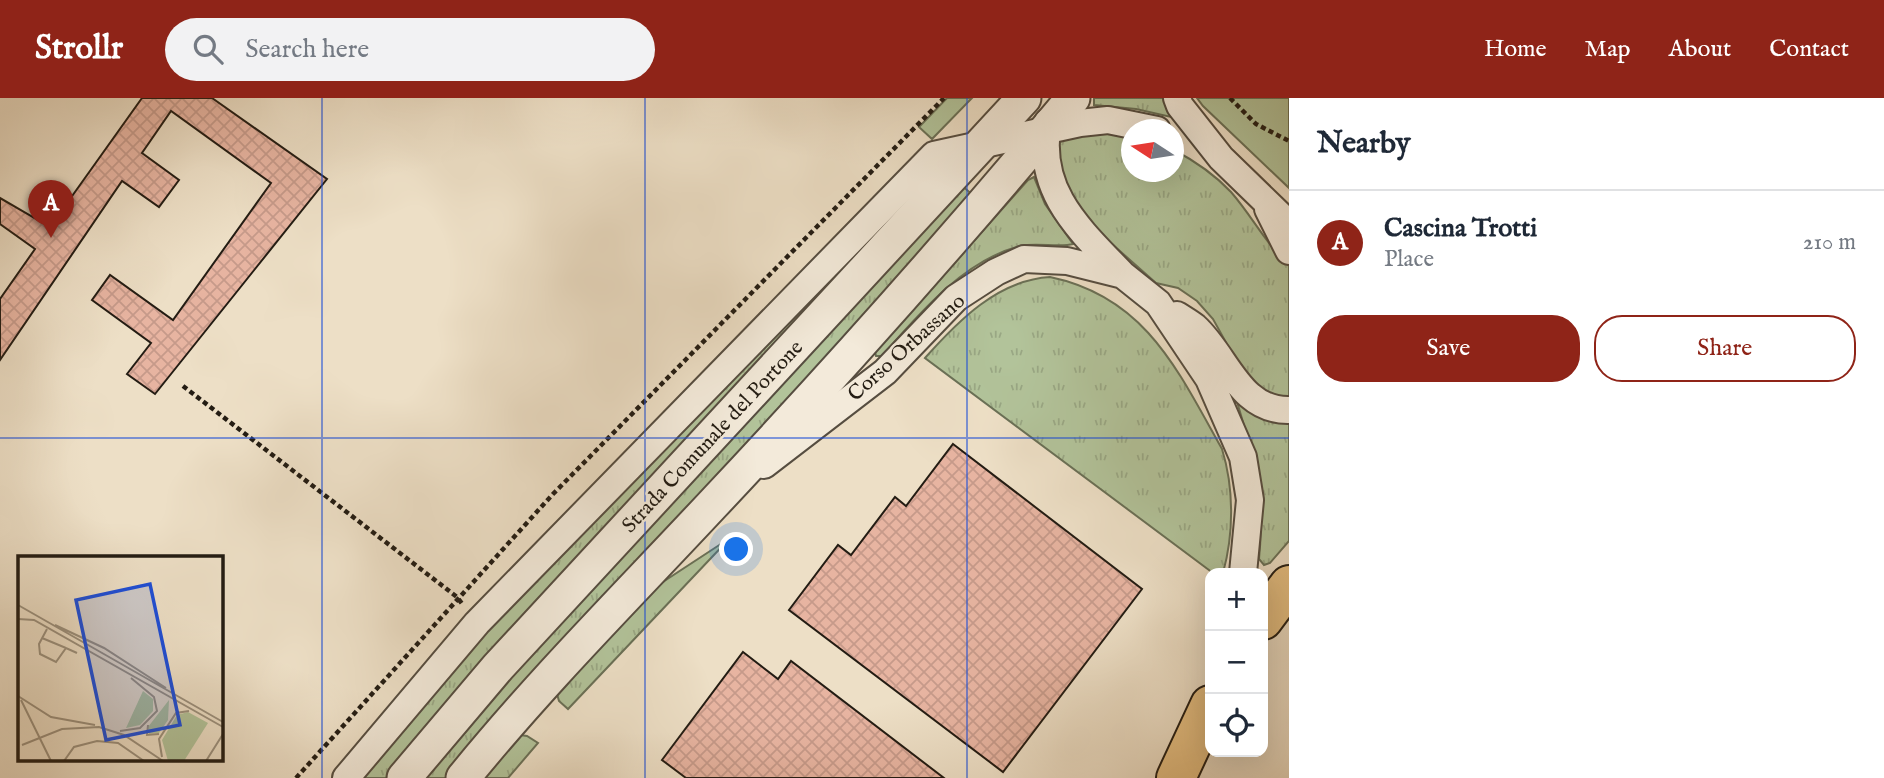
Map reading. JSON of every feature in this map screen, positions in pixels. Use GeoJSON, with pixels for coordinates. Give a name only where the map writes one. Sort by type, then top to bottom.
{"type":"FeatureCollection","features":[{"type":"Feature","properties":{"kind":"main road"},"geometry":{"type":"LineString","coordinates":[[1268,613],[1289,585]]}},
{"type":"Feature","properties":{"kind":"main road"},"geometry":{"type":"LineString","coordinates":[[1176,778],[1205,716]]}},
{"type":"Feature","properties":{"kind":"street","name":"Strada Comunale del Portone"},"geometry":{"type":"LineString","coordinates":[[404,778],[498,667],[1024,98]]}},
{"type":"Feature","properties":{"kind":"street","name":"Corso Orbassano"},"geometry":{"type":"LineString","coordinates":[[1052,98],[1046,131],[1045,161],[1051,186],[1085,235],[1123,275],[1158,303],[1195,327],[1246,396],[1266,407],[1289,411]]}},
{"type":"Feature","properties":{"kind":"street"},"geometry":{"type":"LineString","coordinates":[[463,778],[558,668],[713,504],[981,208],[1073,98]]}},
{"type":"Feature","properties":{"kind":"street"},"geometry":{"type":"LineString","coordinates":[[1177,98],[1180,106],[1221,158],[1289,225]]}},
{"type":"Feature","properties":{"kind":"street"},"geometry":{"type":"LineString","coordinates":[[982,143],[1108,120],[1121,123]]}},
{"type":"Feature","properties":{"kind":"street"},"geometry":{"type":"LineString","coordinates":[[1184,140],[1221,158]]}},
{"type":"Feature","properties":{"kind":"street","name":"Strada Comunale del Portone"},"geometry":{"type":"LineString","coordinates":[[346,778],[477,623],[933,155],[982,143]]}},
{"type":"Feature","properties":{"kind":"street"},"geometry":{"type":"LineString","coordinates":[[1262,198],[1289,251]]}},
{"type":"Feature","properties":{"kind":"street","name":"Corso Orbassano"},"geometry":{"type":"LineString","coordinates":[[713,504],[885,372],[956,298],[996,272],[1024,259],[1044,258],[1123,275]]}},
{"type":"Feature","properties":{"kind":"street","name":"Corso Orbassano"},"geometry":{"type":"LineString","coordinates":[[1158,303],[1209,379],[1243,457],[1250,500],[1244,568]]}},
{"type":"Feature","properties":{"kind":"path"},"geometry":{"type":"LineString","coordinates":[[296,778],[457,597],[724,318],[944,98]]}},
{"type":"Feature","properties":{"kind":"path"},"geometry":{"type":"LineString","coordinates":[[1230,98],[1256,124],[1289,141]]}},
{"type":"Feature","properties":{"kind":"path"},"geometry":{"type":"LineString","coordinates":[[183,386],[457,597],[477,623]]}},
{"type":"Feature","properties":{"kind":"green space"},"geometry":{"type":"Polygon","coordinates":[[[947,98],[972,98],[932,139],[919,127],[947,98]]]}},
{"type":"Feature","properties":{"kind":"green space"},"geometry":{"type":"Polygon","coordinates":[[[1094,98],[1166,98],[1171,117],[1136,109],[1094,105],[1094,98]]]}},
{"type":"Feature","properties":{"kind":"green space"},"geometry":{"type":"Polygon","coordinates":[[[1197,98],[1289,98],[1289,188],[1203,106],[1197,98]]]}},
{"type":"Feature","properties":{"kind":"green space"},"geometry":{"type":"Polygon","coordinates":[[[1092,131],[1121,135],[1121,182],[1184,182],[1184,156],[1218,179],[1231,192],[1273,249],[1289,266],[1289,398],[1282,399],[1248,382],[1213,319],[1197,301],[1178,288],[1156,283],[1095,229],[1067,191],[1056,147],[1060,140],[1092,131]]]}},
{"type":"Feature","properties":{"kind":"green space"},"geometry":{"type":"Polygon","coordinates":[[[1034,177],[1045,204],[1073,244],[1020,246],[980,263],[961,276],[927,307],[882,356],[876,356],[875,352],[1028,180],[1034,177]]]}},
{"type":"Feature","properties":{"kind":"green space"},"geometry":{"type":"Polygon","coordinates":[[[960,184],[974,196],[446,778],[421,778],[457,734],[960,184]]]}},
{"type":"Feature","properties":{"kind":"green space"},"geometry":{"type":"Polygon","coordinates":[[[1050,277],[1083,287],[1111,301],[1156,341],[1174,366],[1222,449],[1226,464],[1231,526],[1224,568],[1206,568],[925,358],[951,330],[980,305],[996,294],[1031,280],[1050,277]]]}},
{"type":"Feature","properties":{"kind":"green space"},"geometry":{"type":"Polygon","coordinates":[[[808,303],[813,307],[475,672],[386,778],[358,778],[458,659],[808,303]]]}},
{"type":"Feature","properties":{"kind":"green space"},"geometry":{"type":"Polygon","coordinates":[[[1237,402],[1289,417],[1289,541],[1270,563],[1264,565],[1259,559],[1257,479],[1237,402]]]}},
{"type":"Feature","properties":{"kind":"green space"},"geometry":{"type":"Polygon","coordinates":[[[730,538],[568,709],[559,701],[557,694],[643,595],[730,538]]]}},
{"type":"Feature","properties":{"kind":"green space"},"geometry":{"type":"Polygon","coordinates":[[[520,735],[538,743],[508,778],[481,778],[520,735]]]}},
{"type":"Feature","properties":{"kind":"building"},"geometry":{"type":"Polygon","coordinates":[[[142,98],[212,98],[327,179],[155,394],[127,374],[151,343],[92,300],[110,275],[173,320],[271,183],[171,111],[142,153],[179,180],[159,207],[122,181],[0,360],[0,299],[35,249],[0,224],[0,198],[50,227],[142,98]]]}},
{"type":"Feature","properties":{"kind":"building"},"geometry":{"type":"Polygon","coordinates":[[[953,444],[1142,589],[1003,772],[789,610],[838,545],[851,555],[895,497],[906,506],[953,444]]]}},
{"type":"Feature","properties":{"kind":"building"},"geometry":{"type":"Polygon","coordinates":[[[743,652],[778,679],[791,661],[944,778],[686,778],[662,760],[743,652]]]}},
{"type":"Feature","properties":{"kind":"place","name":"Cascina Trotti"},"geometry":{"type":"Point","coordinates":[51,238]}}]}
